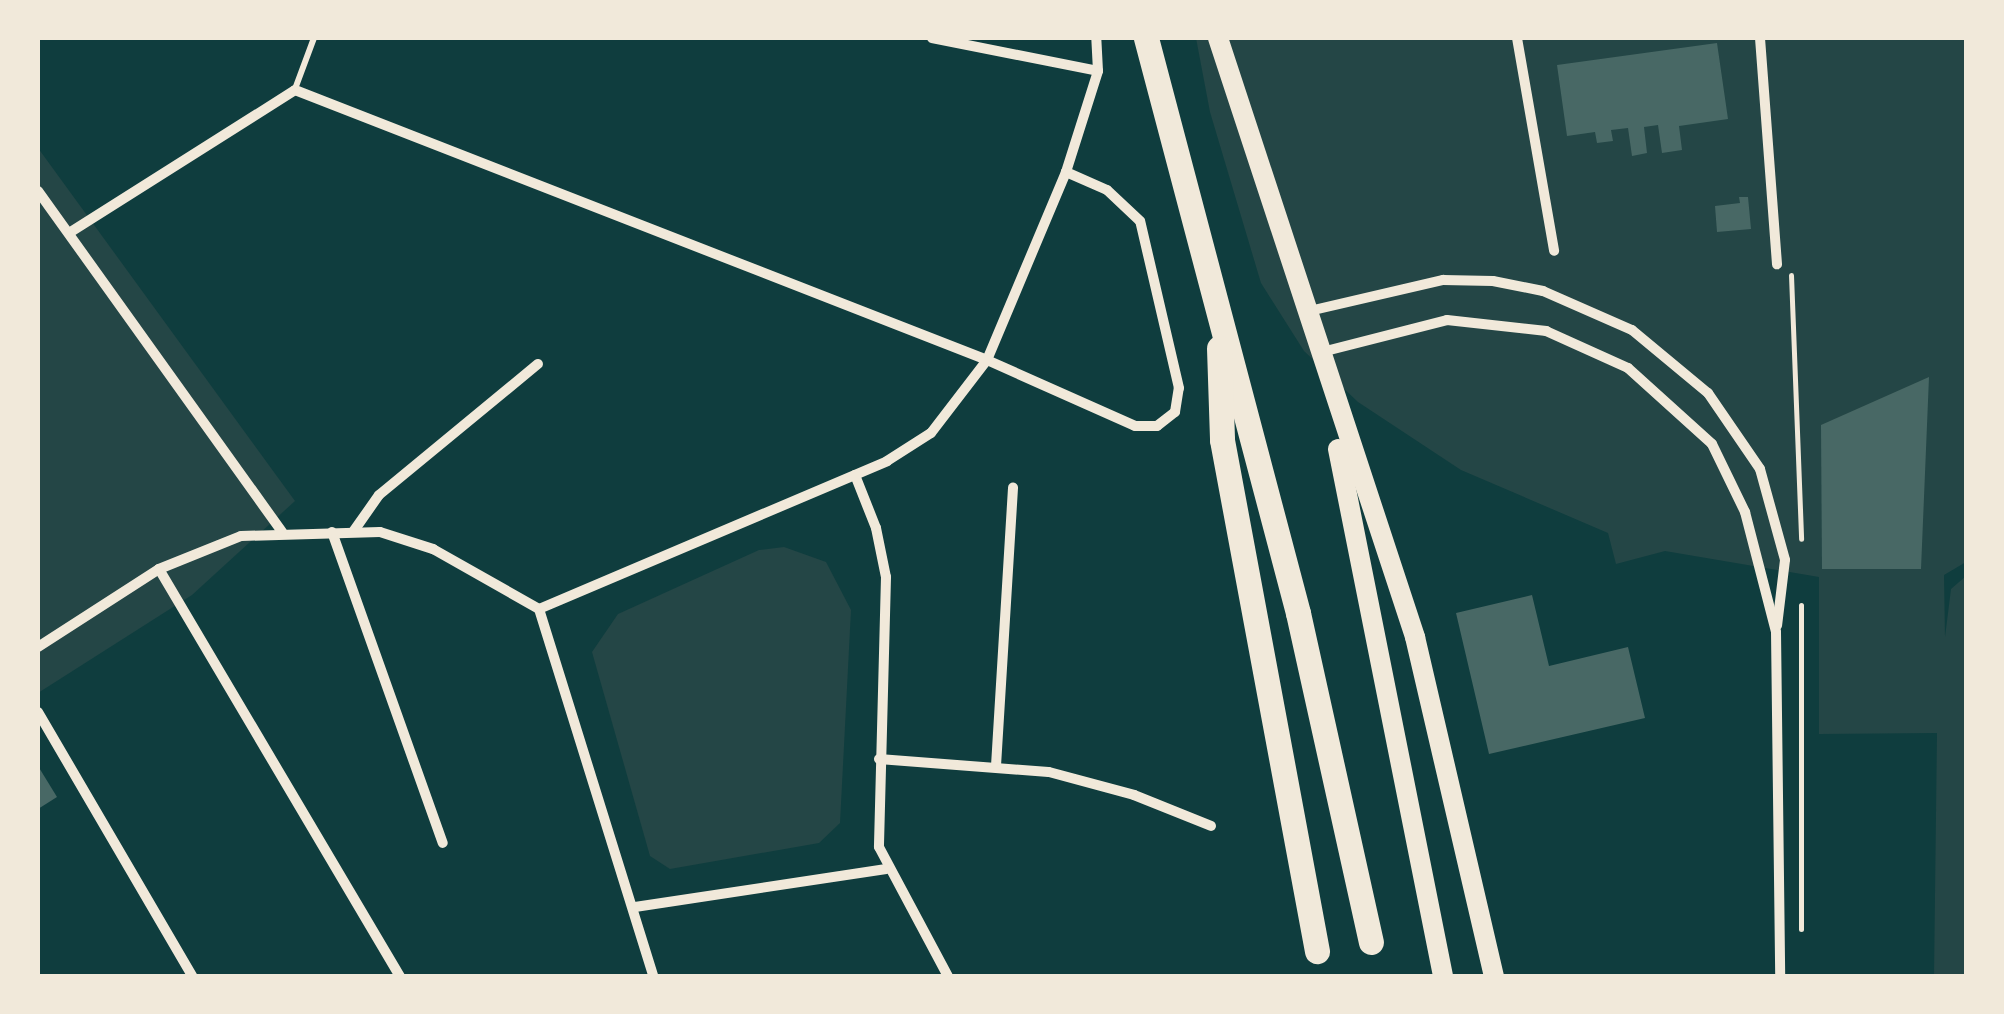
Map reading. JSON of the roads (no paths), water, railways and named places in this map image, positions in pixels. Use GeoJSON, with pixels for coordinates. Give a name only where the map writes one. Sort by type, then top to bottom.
{"type":"FeatureCollection","features":[{"type":"Feature","properties":{"kind":"highway"},"geometry":{"type":"LineString","coordinates":[[1148,38],[1248,416],[1371,942]]}},
{"type":"Feature","properties":{"kind":"highway"},"geometry":{"type":"LineString","coordinates":[[1148,38],[1246,376]]}},
{"type":"Feature","properties":{"kind":"highway"},"geometry":{"type":"LineString","coordinates":[[1218,304],[1221,421],[1318,951]]}},
{"type":"Feature","properties":{"kind":"main road"},"geometry":{"type":"LineString","coordinates":[[1218,38],[1324,378],[1414,637],[1494,976]]}},
{"type":"Feature","properties":{"kind":"main road"},"geometry":{"type":"LineString","coordinates":[[1324,378],[1443,976]]}},
{"type":"Feature","properties":{"kind":"street"},"geometry":{"type":"LineString","coordinates":[[932,38],[1098,71]]}},
{"type":"Feature","properties":{"kind":"street"},"geometry":{"type":"LineString","coordinates":[[539,609],[855,475],[931,433],[987,360],[1066,172],[1098,71],[1096,38]]}},
{"type":"Feature","properties":{"kind":"street"},"geometry":{"type":"LineString","coordinates":[[1517,38],[1554,251]]}},
{"type":"Feature","properties":{"kind":"street"},"geometry":{"type":"LineString","coordinates":[[1760,38],[1777,264]]}},
{"type":"Feature","properties":{"kind":"street"},"geometry":{"type":"LineString","coordinates":[[70,234],[295,90],[987,360],[1135,426],[1168,421],[1179,388],[1140,221],[1107,190],[1066,172]]}},
{"type":"Feature","properties":{"kind":"street"},"geometry":{"type":"LineString","coordinates":[[38,191],[282,532]]}},
{"type":"Feature","properties":{"kind":"street"},"geometry":{"type":"LineString","coordinates":[[1304,313],[1444,280],[1493,281],[1543,291],[1632,330],[1708,393],[1760,469],[1785,560],[1776,632],[1780,976]]}},
{"type":"Feature","properties":{"kind":"street"},"geometry":{"type":"LineString","coordinates":[[1316,353],[1398,328],[1470,319],[1556,334],[1616,360],[1684,413],[1729,472],[1776,632]]}},
{"type":"Feature","properties":{"kind":"street"},"geometry":{"type":"LineString","coordinates":[[354,532],[380,495],[538,364]]}},
{"type":"Feature","properties":{"kind":"street"},"geometry":{"type":"LineString","coordinates":[[855,475],[876,528],[886,577],[876,823],[886,869],[948,976]]}},
{"type":"Feature","properties":{"kind":"street"},"geometry":{"type":"LineString","coordinates":[[996,766],[1013,488]]}},
{"type":"Feature","properties":{"kind":"street"},"geometry":{"type":"LineString","coordinates":[[38,647],[158,569],[228,539],[282,532],[354,532],[417,542],[539,609],[635,907],[653,976]]}},
{"type":"Feature","properties":{"kind":"street"},"geometry":{"type":"LineString","coordinates":[[332,532],[444,843]]}},
{"type":"Feature","properties":{"kind":"street"},"geometry":{"type":"LineString","coordinates":[[158,569],[400,976]]}},
{"type":"Feature","properties":{"kind":"street"},"geometry":{"type":"LineString","coordinates":[[38,712],[192,976]]}},
{"type":"Feature","properties":{"kind":"street"},"geometry":{"type":"LineString","coordinates":[[879,759],[996,766],[1092,781],[1211,826]]}},
{"type":"Feature","properties":{"kind":"street"},"geometry":{"type":"LineString","coordinates":[[635,907],[886,869]]}},
{"type":"Feature","properties":{"kind":"lane"},"geometry":{"type":"LineString","coordinates":[[295,90],[314,38]]}}]}
